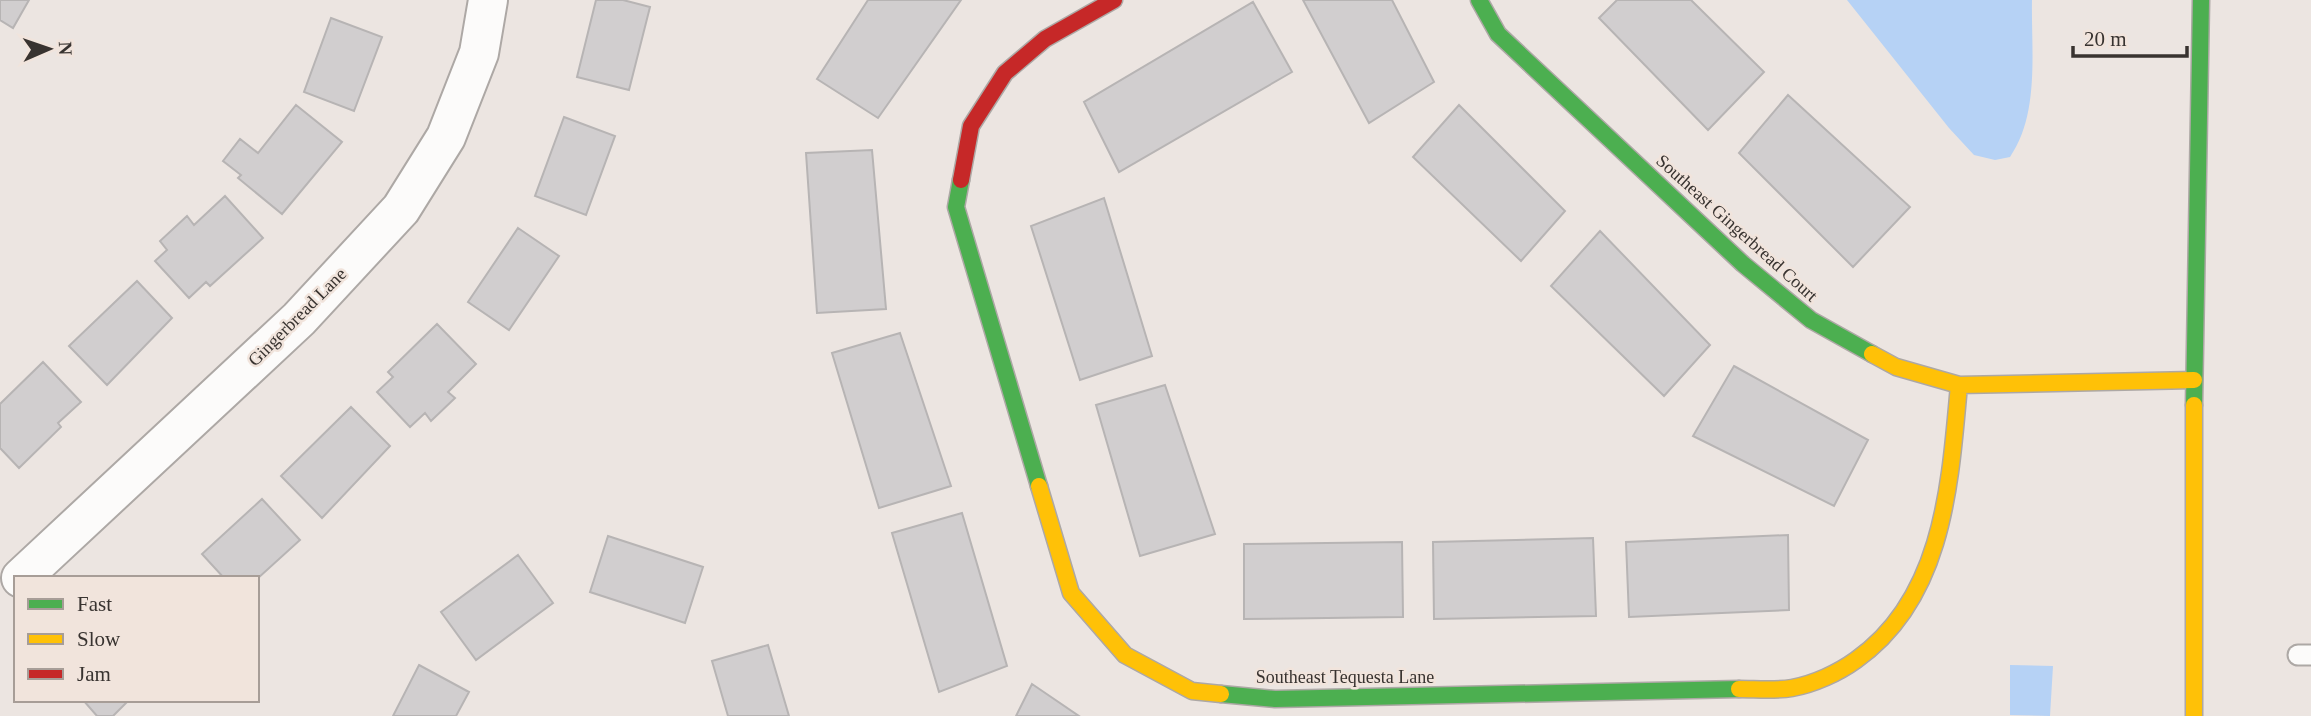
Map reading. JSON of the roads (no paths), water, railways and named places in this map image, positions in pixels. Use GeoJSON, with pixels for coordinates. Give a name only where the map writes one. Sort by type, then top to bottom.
{"type":"FeatureCollection","features":[{"type":"Feature","properties":{"kind":"street","name":"Gingerbread Lane"},"geometry":{"type":"LineString","coordinates":[[23,576],[299,318],[401,209],[446,137],[479,53],[488,0]]}},
{"type":"Feature","properties":{"kind":"street","name":"Southeast Tequesta Lane"},"geometry":{"type":"LineString","coordinates":[[1114,0],[1045,39],[1005,73],[971,126],[956,207],[1071,593],[1125,656],[1192,691],[1275,699],[1794,688],[1843,669],[1884,639],[1926,577],[1948,498],[1959,386]]}},
{"type":"Feature","properties":{"kind":"street","name":"Southeast Gingerbread Court"},"geometry":{"type":"LineString","coordinates":[[1479,0],[1498,34],[1743,264],[1811,320],[1896,367],[1959,386],[2194,380]]}},
{"type":"Feature","properties":{"kind":"street"},"geometry":{"type":"LineString","coordinates":[[2194,716],[2194,380],[2201,0]]}},
{"type":"Feature","properties":{"kind":"street"},"geometry":{"type":"LineString","coordinates":[[0,597],[14,585]]}},
{"type":"Feature","properties":{"kind":"water"},"geometry":{"type":"Polygon","coordinates":[[[1847,0],[2032,0],[2033,60],[2030,102],[2020,140],[2010,157],[1995,160],[1974,155],[1949,128],[1847,0]]]}},
{"type":"Feature","properties":{"kind":"water"},"geometry":{"type":"Polygon","coordinates":[[[2010,665],[2053,666],[2050,716],[2010,715],[2010,665]]]}}]}
